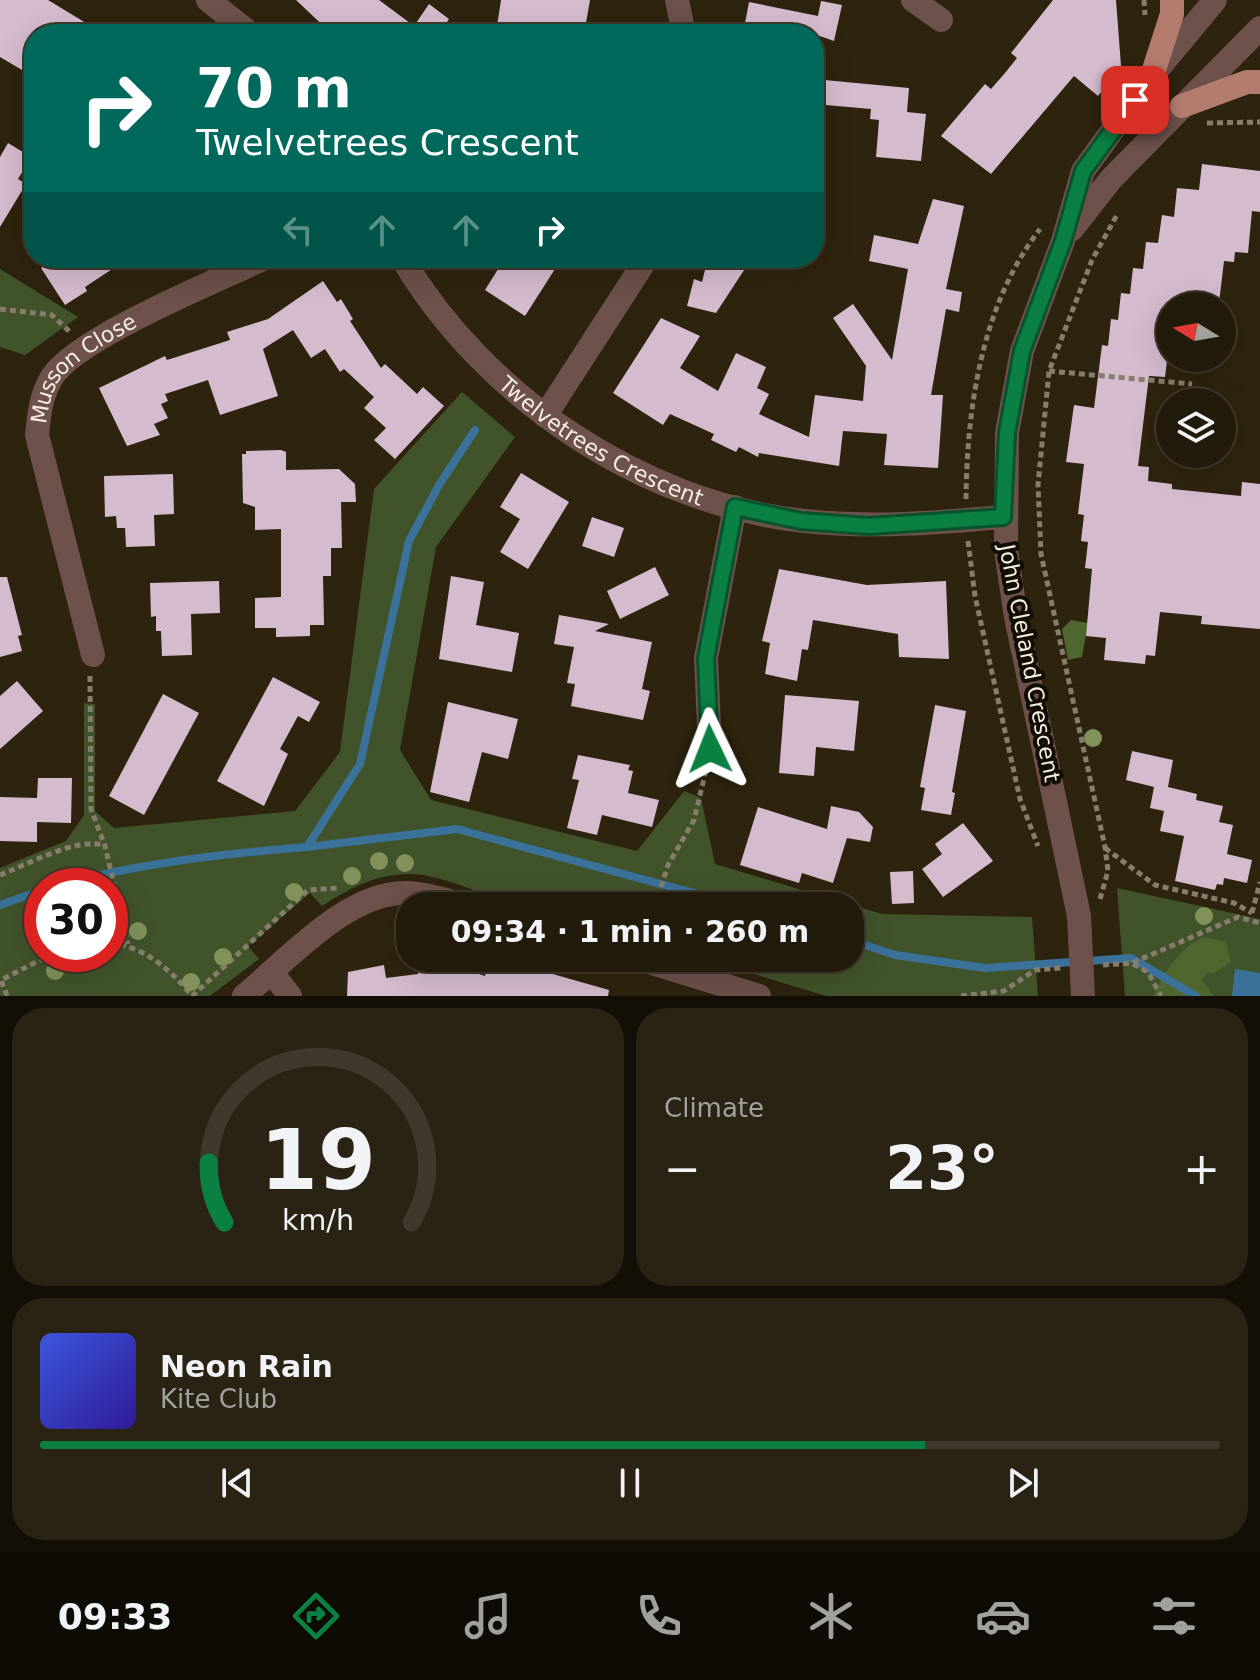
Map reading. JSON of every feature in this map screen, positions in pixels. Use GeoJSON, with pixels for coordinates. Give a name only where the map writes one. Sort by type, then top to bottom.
{"type":"FeatureCollection","features":[{"type":"Feature","properties":{"kind":"main road"},"geometry":{"type":"LineString","coordinates":[[1152,76],[1172,14],[1172,0]]}},
{"type":"Feature","properties":{"kind":"main road"},"geometry":{"type":"LineString","coordinates":[[1190,114],[1247,82],[1260,82]]}},
{"type":"Feature","properties":{"kind":"street"},"geometry":{"type":"LineString","coordinates":[[208,0],[238,24]]}},
{"type":"Feature","properties":{"kind":"street"},"geometry":{"type":"LineString","coordinates":[[677,0],[682,24]]}},
{"type":"Feature","properties":{"kind":"street"},"geometry":{"type":"LineString","coordinates":[[913,0],[941,20]]}},
{"type":"Feature","properties":{"kind":"street","name":"John Cleland Crescent"},"geometry":{"type":"LineString","coordinates":[[1083,996],[1079,916],[1016,617],[1003,517],[1007,433],[1022,351],[1063,241],[1083,171],[1152,76],[1215,0]]}},
{"type":"Feature","properties":{"kind":"street","name":"John Cleland Crescent"},"geometry":{"type":"LineString","coordinates":[[1063,241],[1111,179],[1190,114],[1260,28]]}},
{"type":"Feature","properties":{"kind":"street","name":"Musson Close"},"geometry":{"type":"LineString","coordinates":[[93,655],[37,435],[40,404],[53,375],[83,347],[245,268]]}},
{"type":"Feature","properties":{"kind":"street","name":"Twelvetrees Crescent"},"geometry":{"type":"LineString","coordinates":[[408,268],[464,343],[545,416],[635,469],[735,507],[801,521],[869,526],[1003,517]]}},
{"type":"Feature","properties":{"kind":"street"},"geometry":{"type":"LineString","coordinates":[[545,416],[641,268]]}},
{"type":"Feature","properties":{"kind":"street"},"geometry":{"type":"LineString","coordinates":[[710,749],[706,658],[735,507]]}},
{"type":"Feature","properties":{"kind":"street"},"geometry":{"type":"LineString","coordinates":[[244,996],[334,920],[359,903],[396,895]]}},
{"type":"Feature","properties":{"kind":"street"},"geometry":{"type":"LineString","coordinates":[[681,972],[759,996]]}},
{"type":"Feature","properties":{"kind":"street"},"geometry":{"type":"LineString","coordinates":[[272,973],[290,996]]}},
{"type":"Feature","properties":{"kind":"path"},"geometry":{"type":"LineString","coordinates":[[1190,114],[1260,122]]}},
{"type":"Feature","properties":{"kind":"path"},"geometry":{"type":"LineString","coordinates":[[1100,901],[1108,871],[1105,847],[1041,554],[1038,485],[1049,371],[1092,260],[1119,210]]}},
{"type":"Feature","properties":{"kind":"path"},"geometry":{"type":"LineString","coordinates":[[0,309],[52,315],[83,347]]}},
{"type":"Feature","properties":{"kind":"path"},"geometry":{"type":"LineString","coordinates":[[1049,371],[1192,384]]}},
{"type":"Feature","properties":{"kind":"path"},"geometry":{"type":"LineString","coordinates":[[954,499],[966,497]]}},
{"type":"Feature","properties":{"kind":"path"},"geometry":{"type":"LineString","coordinates":[[968,550],[975,596],[1020,799],[1043,856]]}},
{"type":"Feature","properties":{"kind":"path"},"geometry":{"type":"LineString","coordinates":[[93,655],[88,687],[91,809],[110,868]]}},
{"type":"Feature","properties":{"kind":"path"},"geometry":{"type":"LineString","coordinates":[[658,892],[668,865],[694,820],[710,749]]}},
{"type":"Feature","properties":{"kind":"path"},"geometry":{"type":"LineString","coordinates":[[0,875],[75,846],[97,843],[105,846]]}},
{"type":"Feature","properties":{"kind":"path"},"geometry":{"type":"LineString","coordinates":[[1105,847],[1155,885],[1234,903],[1252,913],[1257,922]]}},
{"type":"Feature","properties":{"kind":"path"},"geometry":{"type":"LineString","coordinates":[[1252,913],[1260,882]]}},
{"type":"Feature","properties":{"kind":"path"},"geometry":{"type":"LineString","coordinates":[[1161,996],[1148,972],[1132,963],[1238,917],[1257,922]]}},
{"type":"Feature","properties":{"kind":"path"},"geometry":{"type":"LineString","coordinates":[[128,945],[158,961],[192,996]]}},
{"type":"Feature","properties":{"kind":"path"},"geometry":{"type":"LineString","coordinates":[[7,996],[1,979],[24,968]]}},
{"type":"Feature","properties":{"kind":"path"},"geometry":{"type":"LineString","coordinates":[[961,996],[1004,991],[1035,970]]}},
{"type":"Feature","properties":{"kind":"green space"},"geometry":{"type":"Polygon","coordinates":[[[0,269],[78,317],[25,355],[0,347],[0,269]]]}},
{"type":"Feature","properties":{"kind":"green space"},"geometry":{"type":"Polygon","coordinates":[[[462,392],[515,437],[436,547],[400,750],[431,800],[637,851],[684,791],[701,798],[715,864],[809,892],[480,892],[427,876],[399,874],[364,883],[322,906],[310,893],[248,946],[259,959],[210,996],[0,996],[0,868],[66,841],[84,815],[84,703],[95,704],[95,811],[114,828],[295,811],[340,752],[374,489],[462,392]]]}},
{"type":"Feature","properties":{"kind":"green space"},"geometry":{"type":"Polygon","coordinates":[[[1071,620],[1088,623],[1082,657],[1068,660],[1062,629],[1071,620]]]}},
{"type":"Feature","properties":{"kind":"green space"},"geometry":{"type":"Polygon","coordinates":[[[1117,888],[1260,919],[1260,996],[1125,996],[1117,888]]]}},
{"type":"Feature","properties":{"kind":"green space"},"geometry":{"type":"Polygon","coordinates":[[[864,909],[882,914],[1032,917],[1038,996],[826,996],[748,972],[864,972],[864,909]]]}},
{"type":"Feature","properties":{"kind":"green space"},"geometry":{"type":"Polygon","coordinates":[[[1203,937],[1226,942],[1231,962],[1214,973],[1207,972],[1202,981],[1214,996],[1153,996],[1173,962],[1203,937]]]}},
{"type":"Feature","properties":{"kind":"water"},"geometry":{"type":"Polygon","coordinates":[[[1235,969],[1260,973],[1260,996],[1232,996],[1235,969]]]}},
{"type":"Feature","properties":{"kind":"building"},"geometry":{"type":"Polygon","coordinates":[[[0,0],[48,0],[88,24],[24,24],[22,70],[0,57],[0,0]]]}},
{"type":"Feature","properties":{"kind":"building"},"geometry":{"type":"Polygon","coordinates":[[[296,0],[379,0],[411,24],[321,24],[296,0]]]}},
{"type":"Feature","properties":{"kind":"building"},"geometry":{"type":"Polygon","coordinates":[[[501,0],[590,0],[586,24],[497,24],[501,0]]]}},
{"type":"Feature","properties":{"kind":"building"},"geometry":{"type":"Polygon","coordinates":[[[1053,0],[1116,0],[1121,66],[1098,96],[1074,76],[991,174],[941,136],[985,84],[991,89],[1005,73],[1017,58],[1011,53],[1053,0]]]}},
{"type":"Feature","properties":{"kind":"building"},"geometry":{"type":"Polygon","coordinates":[[[821,1],[842,5],[834,41],[824,38],[824,24],[745,24],[749,2],[818,16],[821,1]]]}},
{"type":"Feature","properties":{"kind":"building"},"geometry":{"type":"Polygon","coordinates":[[[429,4],[449,19],[446,24],[415,24],[429,4]]]}},
{"type":"Feature","properties":{"kind":"building"},"geometry":{"type":"Polygon","coordinates":[[[824,80],[909,88],[907,112],[926,114],[921,161],[876,157],[879,120],[870,119],[871,109],[824,105],[824,80]]]}},
{"type":"Feature","properties":{"kind":"building"},"geometry":{"type":"Polygon","coordinates":[[[8,143],[24,153],[24,169],[18,179],[24,183],[24,187],[0,227],[0,157],[8,143]]]}},
{"type":"Feature","properties":{"kind":"building"},"geometry":{"type":"Polygon","coordinates":[[[1202,164],[1260,171],[1260,212],[1252,211],[1248,253],[1235,252],[1234,262],[1224,261],[1220,292],[1156,292],[1156,372],[1166,372],[1165,377],[1149,376],[1138,466],[1149,467],[1148,481],[1172,484],[1172,489],[1241,496],[1242,482],[1260,484],[1260,629],[1201,624],[1202,616],[1160,612],[1155,656],[1146,655],[1145,664],[1104,660],[1106,638],[1086,636],[1092,569],[1085,568],[1088,542],[1081,541],[1084,515],[1078,514],[1084,464],[1066,462],[1074,405],[1094,408],[1102,345],[1108,346],[1111,319],[1118,320],[1121,293],[1130,294],[1133,268],[1143,269],[1146,242],[1158,243],[1162,215],[1174,217],[1177,188],[1199,190],[1202,164]]]}},
{"type":"Feature","properties":{"kind":"building"},"geometry":{"type":"Polygon","coordinates":[[[933,199],[964,206],[946,289],[962,292],[959,312],[946,309],[931,395],[943,395],[938,468],[884,465],[887,434],[843,431],[839,466],[759,453],[758,457],[739,447],[736,452],[711,440],[714,434],[670,414],[663,425],[613,393],[661,318],[700,336],[680,368],[718,391],[736,353],[766,367],[757,388],[769,394],[759,414],[809,437],[815,395],[863,401],[866,366],[833,318],[853,304],[892,360],[908,269],[869,261],[874,235],[918,244],[933,199]]]}},
{"type":"Feature","properties":{"kind":"building"},"geometry":{"type":"Polygon","coordinates":[[[41,268],[114,268],[85,287],[87,291],[65,305],[41,268]]]}},
{"type":"Feature","properties":{"kind":"building"},"geometry":{"type":"Polygon","coordinates":[[[499,268],[556,268],[525,316],[485,290],[499,268]]]}},
{"type":"Feature","properties":{"kind":"building"},"geometry":{"type":"Polygon","coordinates":[[[706,268],[745,268],[716,313],[687,306],[694,279],[702,282],[706,268]]]}},
{"type":"Feature","properties":{"kind":"building"},"geometry":{"type":"Polygon","coordinates":[[[323,281],[337,302],[341,299],[353,319],[350,321],[381,368],[385,364],[417,394],[423,387],[444,406],[395,459],[374,440],[386,428],[364,408],[374,397],[344,369],[340,372],[325,349],[311,358],[293,330],[263,349],[278,396],[220,415],[208,380],[165,394],[168,401],[161,404],[168,418],[154,424],[160,435],[127,446],[99,388],[165,356],[167,360],[230,340],[227,332],[268,319],[323,281]]]}},
{"type":"Feature","properties":{"kind":"building"},"geometry":{"type":"Polygon","coordinates":[[[246,451],[286,452],[286,470],[339,469],[355,484],[356,502],[341,502],[342,548],[331,548],[331,576],[323,576],[324,625],[310,625],[310,636],[276,637],[276,628],[255,628],[255,598],[281,597],[281,529],[255,530],[255,507],[243,503],[242,454],[246,451]]]}},
{"type":"Feature","properties":{"kind":"building"},"geometry":{"type":"Polygon","coordinates":[[[521,473],[569,502],[528,569],[500,552],[520,519],[500,507],[521,473]]]}},
{"type":"Feature","properties":{"kind":"building"},"geometry":{"type":"Polygon","coordinates":[[[173,474],[174,514],[154,515],[155,546],[126,547],[125,528],[117,528],[116,516],[105,517],[104,476],[173,474]]]}},
{"type":"Feature","properties":{"kind":"building"},"geometry":{"type":"Polygon","coordinates":[[[592,517],[624,528],[614,557],[582,546],[592,517]]]}},
{"type":"Feature","properties":{"kind":"building"},"geometry":{"type":"Polygon","coordinates":[[[655,567],[669,595],[620,619],[607,591],[655,567]]]}},
{"type":"Feature","properties":{"kind":"building"},"geometry":{"type":"Polygon","coordinates":[[[779,569],[867,585],[946,581],[949,659],[899,657],[898,634],[813,620],[808,650],[802,649],[797,681],[765,674],[770,643],[762,641],[779,569]]]}},
{"type":"Feature","properties":{"kind":"building"},"geometry":{"type":"Polygon","coordinates":[[[451,576],[484,582],[476,625],[519,633],[512,672],[439,659],[451,576]]]}},
{"type":"Feature","properties":{"kind":"building"},"geometry":{"type":"Polygon","coordinates":[[[0,577],[7,577],[22,635],[18,636],[22,651],[0,657],[0,577]]]}},
{"type":"Feature","properties":{"kind":"building"},"geometry":{"type":"Polygon","coordinates":[[[219,581],[220,613],[191,614],[192,655],[162,656],[161,631],[156,631],[156,616],[151,617],[150,583],[219,581]]]}},
{"type":"Feature","properties":{"kind":"building"},"geometry":{"type":"Polygon","coordinates":[[[559,615],[609,624],[595,631],[652,642],[642,689],[650,691],[643,720],[571,706],[575,684],[567,683],[574,647],[554,644],[559,615]]]}},
{"type":"Feature","properties":{"kind":"building"},"geometry":{"type":"Polygon","coordinates":[[[273,677],[320,702],[309,722],[298,716],[280,749],[288,754],[264,806],[217,781],[273,677]]]}},
{"type":"Feature","properties":{"kind":"building"},"geometry":{"type":"Polygon","coordinates":[[[17,681],[43,711],[0,749],[0,696],[17,681]]]}},
{"type":"Feature","properties":{"kind":"building"},"geometry":{"type":"Polygon","coordinates":[[[163,694],[199,713],[144,815],[109,796],[163,694]]]}},
{"type":"Feature","properties":{"kind":"building"},"geometry":{"type":"Polygon","coordinates":[[[785,695],[859,701],[854,751],[816,747],[814,776],[779,773],[785,695]]]}},
{"type":"Feature","properties":{"kind":"building"},"geometry":{"type":"Polygon","coordinates":[[[448,702],[518,719],[508,759],[482,752],[469,802],[430,792],[448,702]]]}},
{"type":"Feature","properties":{"kind":"building"},"geometry":{"type":"Polygon","coordinates":[[[935,705],[966,711],[951,815],[921,810],[925,788],[920,787],[935,705]]]}},
{"type":"Feature","properties":{"kind":"building"},"geometry":{"type":"Polygon","coordinates":[[[1132,751],[1173,760],[1168,787],[1197,794],[1196,800],[1223,806],[1219,822],[1233,825],[1227,854],[1252,860],[1247,883],[1224,878],[1223,885],[1217,884],[1215,890],[1175,881],[1184,836],[1160,831],[1164,811],[1150,808],[1154,787],[1126,780],[1132,751]]]}},
{"type":"Feature","properties":{"kind":"building"},"geometry":{"type":"Polygon","coordinates":[[[578,755],[630,765],[628,770],[633,771],[628,793],[659,800],[652,827],[602,815],[597,835],[567,828],[579,780],[572,779],[578,755]]]}},
{"type":"Feature","properties":{"kind":"building"},"geometry":{"type":"Polygon","coordinates":[[[38,778],[72,778],[71,823],[37,822],[37,842],[0,841],[0,797],[37,798],[38,778]]]}},
{"type":"Feature","properties":{"kind":"building"},"geometry":{"type":"Polygon","coordinates":[[[831,806],[859,812],[873,827],[870,842],[847,838],[833,883],[802,873],[799,883],[740,865],[758,807],[827,829],[831,806]]]}},
{"type":"Feature","properties":{"kind":"building"},"geometry":{"type":"Polygon","coordinates":[[[963,823],[993,861],[943,897],[922,869],[942,854],[935,844],[963,823]]]}},
{"type":"Feature","properties":{"kind":"building"},"geometry":{"type":"Polygon","coordinates":[[[913,871],[914,903],[892,904],[890,872],[913,871]]]}},
{"type":"Feature","properties":{"kind":"building"},"geometry":{"type":"Polygon","coordinates":[[[384,965],[386,978],[473,972],[485,976],[486,972],[546,972],[609,990],[608,996],[347,996],[348,972],[384,965]]]}},
{"type":"Feature","properties":{"kind":"waterway"},"geometry":{"type":"LineString","coordinates":[[128,869],[180,860],[307,847],[360,764],[409,541],[439,485],[475,430]]}},
{"type":"Feature","properties":{"kind":"waterway"},"geometry":{"type":"LineString","coordinates":[[307,847],[457,829],[690,892]]}},
{"type":"Feature","properties":{"kind":"waterway"},"geometry":{"type":"LineString","coordinates":[[0,905],[24,896]]}},
{"type":"Feature","properties":{"kind":"waterway"},"geometry":{"type":"LineString","coordinates":[[864,945],[895,955],[985,968],[1131,958],[1196,996]]}},
{"type":"Feature","properties":{"kind":"route"},"geometry":{"type":"LineString","coordinates":[[710,749],[706,658],[735,507],[801,521],[869,526],[1003,517],[1007,433],[1022,351],[1041,292],[1063,241],[1083,171],[1135,100]]}}]}
